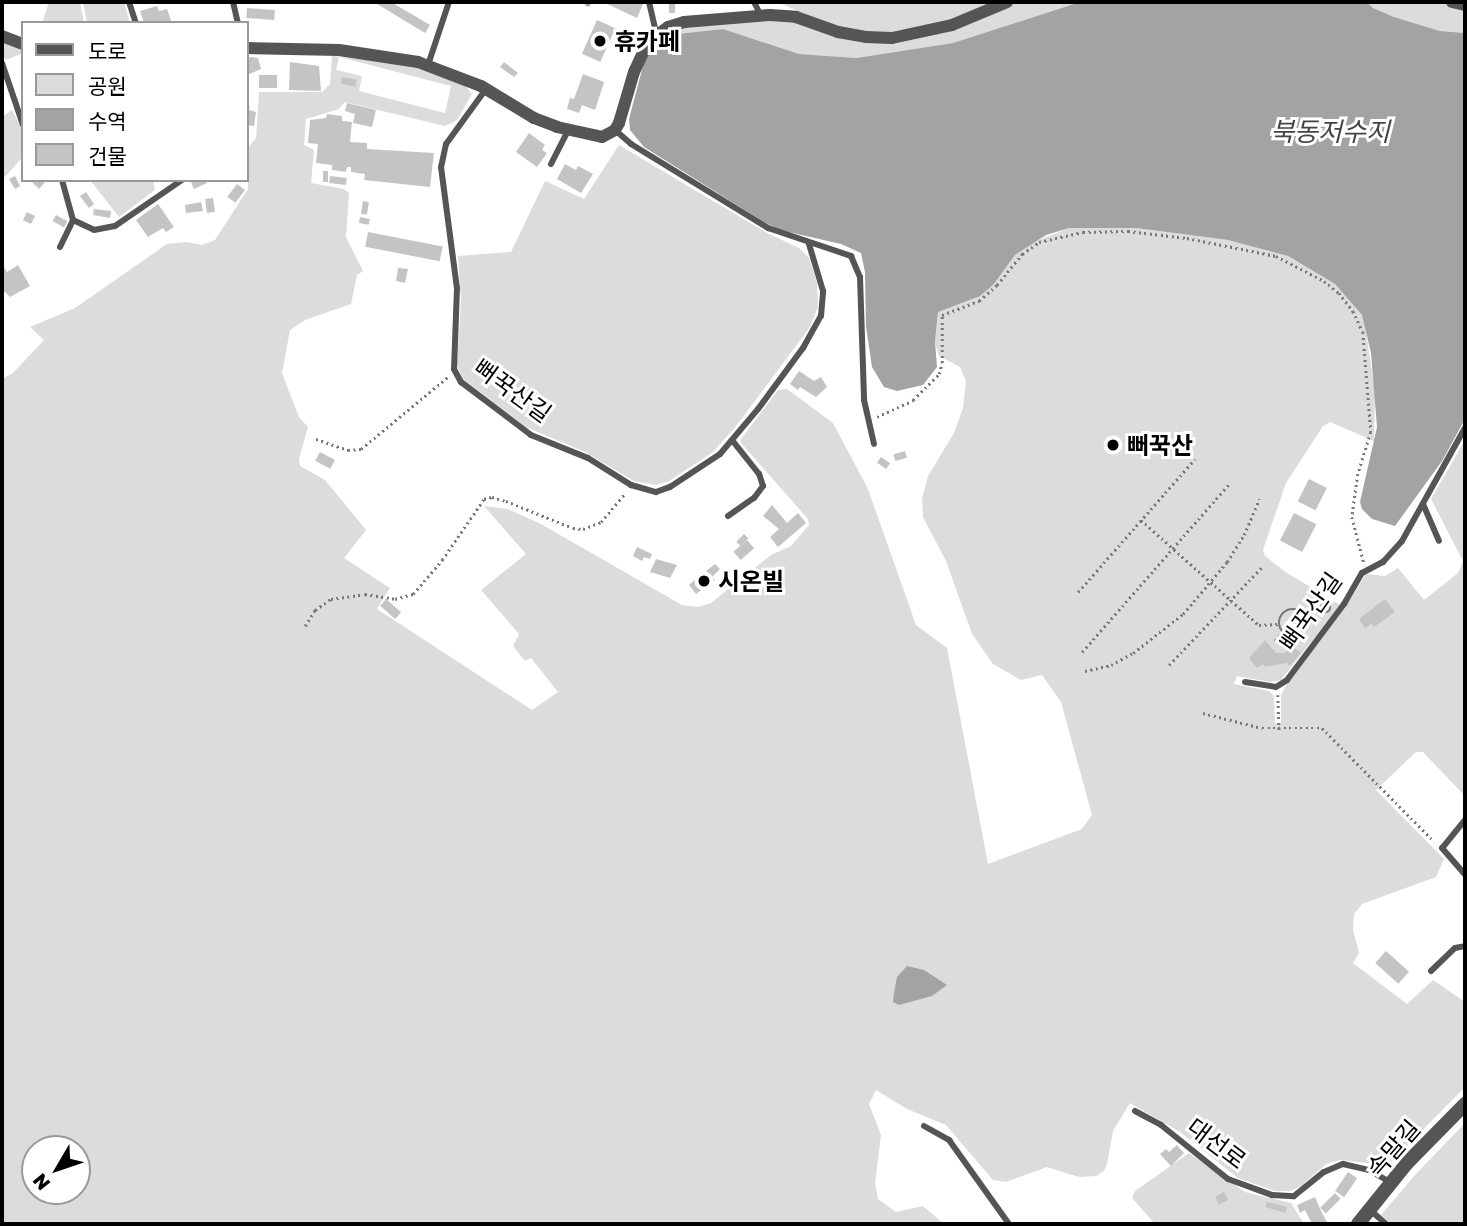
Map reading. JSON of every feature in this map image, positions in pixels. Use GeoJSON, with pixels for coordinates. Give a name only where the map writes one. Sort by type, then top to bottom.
{"type":"FeatureCollection","features":[{"type":"Feature","properties":{"kind":"street"},"geometry":{"type":"LineString","coordinates":[[248,48],[339,50],[428,65],[486,89],[534,118],[593,137],[602,137],[615,130],[640,54],[656,33],[684,22],[761,16],[796,17],[838,32],[892,38],[952,25],[1007,2]]}},
{"type":"Feature","properties":{"kind":"street"},"geometry":{"type":"LineString","coordinates":[[1452,2],[1465,5]]}},
{"type":"Feature","properties":{"kind":"street"},"geometry":{"type":"LineString","coordinates":[[2,36],[21,43]]}},
{"type":"Feature","properties":{"kind":"street","name":"속말길"},"geometry":{"type":"LineString","coordinates":[[1358,1224],[1392,1182],[1465,1104]]}},
{"type":"Feature","properties":{"kind":"lane"},"geometry":{"type":"LineString","coordinates":[[129,2],[135,21]]}},
{"type":"Feature","properties":{"kind":"lane"},"geometry":{"type":"LineString","coordinates":[[233,2],[238,21]]}},
{"type":"Feature","properties":{"kind":"lane"},"geometry":{"type":"LineString","coordinates":[[428,65],[449,2]]}},
{"type":"Feature","properties":{"kind":"lane"},"geometry":{"type":"LineString","coordinates":[[649,2],[656,33]]}},
{"type":"Feature","properties":{"kind":"lane"},"geometry":{"type":"LineString","coordinates":[[754,2],[761,16]]}},
{"type":"Feature","properties":{"kind":"lane"},"geometry":{"type":"LineString","coordinates":[[2,63],[21,119]]}},
{"type":"Feature","properties":{"kind":"lane","name":"뻐꾹산길"},"geometry":{"type":"LineString","coordinates":[[486,89],[451,135],[441,167],[456,272],[455,373],[461,382],[531,435],[588,458],[631,485],[656,492],[670,487],[720,454],[803,348],[821,316],[823,291],[809,244]]}},
{"type":"Feature","properties":{"kind":"lane"},"geometry":{"type":"LineString","coordinates":[[551,164],[568,130]]}},
{"type":"Feature","properties":{"kind":"lane"},"geometry":{"type":"LineString","coordinates":[[615,130],[768,228],[809,244],[845,253],[859,269],[862,376],[874,444]]}},
{"type":"Feature","properties":{"kind":"lane"},"geometry":{"type":"LineString","coordinates":[[60,247],[73,220],[63,182]]}},
{"type":"Feature","properties":{"kind":"lane"},"geometry":{"type":"LineString","coordinates":[[73,220],[94,230],[116,226],[179,182]]}},
{"type":"Feature","properties":{"kind":"lane","name":"뻐꾹산길"},"geometry":{"type":"LineString","coordinates":[[1245,682],[1278,686],[1287,680],[1366,570],[1383,562],[1393,552],[1465,428]]}},
{"type":"Feature","properties":{"kind":"lane"},"geometry":{"type":"LineString","coordinates":[[728,516],[754,498],[763,486],[759,474],[733,440]]}},
{"type":"Feature","properties":{"kind":"lane"},"geometry":{"type":"LineString","coordinates":[[1423,504],[1439,541]]}},
{"type":"Feature","properties":{"kind":"lane"},"geometry":{"type":"LineString","coordinates":[[1465,820],[1442,848],[1465,874]]}},
{"type":"Feature","properties":{"kind":"lane"},"geometry":{"type":"LineString","coordinates":[[1431,971],[1455,948],[1465,946]]}},
{"type":"Feature","properties":{"kind":"lane","name":"대선로"},"geometry":{"type":"LineString","coordinates":[[1135,1111],[1161,1125],[1228,1179],[1272,1195],[1294,1196],[1324,1172],[1343,1164],[1369,1170],[1392,1182]]}},
{"type":"Feature","properties":{"kind":"lane"},"geometry":{"type":"LineString","coordinates":[[924,1126],[949,1140],[1009,1224]]}},
{"type":"Feature","properties":{"kind":"lane"},"geometry":{"type":"LineString","coordinates":[[1370,1210],[1386,1224]]}},
{"type":"Feature","properties":{"kind":"path"},"geometry":{"type":"LineString","coordinates":[[868,420],[894,411],[929,387],[942,363],[942,315],[979,301],[997,285],[1022,254],[1039,242],[1083,232],[1128,231],[1187,238],[1276,256],[1315,276],[1339,293],[1353,310],[1363,332],[1371,432],[1357,474],[1352,517],[1366,570]]}},
{"type":"Feature","properties":{"kind":"path"},"geometry":{"type":"LineString","coordinates":[[317,439],[348,450],[361,449],[439,383],[455,373]]}},
{"type":"Feature","properties":{"kind":"path"},"geometry":{"type":"LineString","coordinates":[[1078,592],[1195,459]]}},
{"type":"Feature","properties":{"kind":"path"},"geometry":{"type":"LineString","coordinates":[[1082,652],[1230,483]]}},
{"type":"Feature","properties":{"kind":"path"},"geometry":{"type":"LineString","coordinates":[[304,626],[315,610],[331,599],[357,594],[395,599],[413,594],[442,561],[484,499],[492,497],[506,500],[573,528],[583,529],[601,522],[631,485]]}},
{"type":"Feature","properties":{"kind":"path"},"geometry":{"type":"LineString","coordinates":[[1085,671],[1111,664],[1155,637],[1183,614],[1244,535],[1259,499]]}},
{"type":"Feature","properties":{"kind":"path"},"geometry":{"type":"LineString","coordinates":[[1141,520],[1261,627],[1279,624]]}},
{"type":"Feature","properties":{"kind":"path"},"geometry":{"type":"LineString","coordinates":[[1169,665],[1261,568]]}},
{"type":"Feature","properties":{"kind":"path"},"geometry":{"type":"LineString","coordinates":[[1291,608],[1300,610],[1306,617],[1304,631],[1294,637],[1282,632],[1279,624],[1283,612],[1291,608]]}},
{"type":"Feature","properties":{"kind":"path"},"geometry":{"type":"LineString","coordinates":[[1306,617],[1321,610]]}},
{"type":"Feature","properties":{"kind":"path"},"geometry":{"type":"LineString","coordinates":[[1275,641],[1282,632]]}},
{"type":"Feature","properties":{"kind":"path"},"geometry":{"type":"LineString","coordinates":[[1294,637],[1294,642]]}},
{"type":"Feature","properties":{"kind":"path"},"geometry":{"type":"LineString","coordinates":[[1278,686],[1279,730]]}},
{"type":"Feature","properties":{"kind":"path"},"geometry":{"type":"LineString","coordinates":[[1203,713],[1279,730],[1322,728],[1442,848]]}},
{"type":"Feature","properties":{"kind":"green space"},"geometry":{"type":"Polygon","coordinates":[[[49,2],[80,2],[84,21],[43,21],[49,2]]]}},
{"type":"Feature","properties":{"kind":"green space"},"geometry":{"type":"Polygon","coordinates":[[[83,2],[124,2],[129,21],[87,21],[83,2]]]}},
{"type":"Feature","properties":{"kind":"green space"},"geometry":{"type":"Polygon","coordinates":[[[776,2],[999,2],[948,22],[892,34],[865,33],[836,26],[776,2]]]}},
{"type":"Feature","properties":{"kind":"green space"},"geometry":{"type":"Polygon","coordinates":[[[1017,2],[1080,2],[953,43],[856,58],[799,54],[723,29],[668,35],[678,27],[760,19],[790,21],[866,41],[982,15],[1017,2]]]}},
{"type":"Feature","properties":{"kind":"green space"},"geometry":{"type":"Polygon","coordinates":[[[1367,2],[1449,2],[1465,6],[1465,33],[1440,31],[1394,17],[1373,8],[1367,2]]]}},
{"type":"Feature","properties":{"kind":"green space"},"geometry":{"type":"Polygon","coordinates":[[[2,42],[21,48],[21,54],[6,60],[2,55],[2,42]]]}},
{"type":"Feature","properties":{"kind":"green space"},"geometry":{"type":"Polygon","coordinates":[[[332,56],[409,65],[465,85],[472,94],[457,120],[445,126],[345,102],[339,109],[306,119],[304,145],[314,150],[311,183],[344,189],[349,193],[346,237],[363,271],[357,275],[351,304],[305,320],[290,330],[282,373],[299,417],[308,427],[299,459],[300,466],[325,480],[366,530],[344,558],[390,588],[377,609],[532,710],[558,692],[531,658],[525,661],[513,646],[519,634],[481,590],[526,554],[484,506],[508,509],[541,524],[682,605],[698,607],[711,603],[771,555],[791,546],[809,525],[808,519],[741,443],[741,439],[778,390],[787,389],[833,423],[868,489],[916,625],[947,648],[988,864],[1082,829],[1092,815],[1061,702],[1042,675],[1021,680],[993,664],[972,634],[946,561],[923,517],[922,499],[928,476],[954,433],[963,408],[966,381],[960,367],[939,356],[935,343],[938,312],[994,284],[1015,255],[1031,243],[1069,228],[1136,228],[1228,240],[1288,256],[1335,284],[1362,315],[1366,331],[1375,393],[1374,441],[1330,422],[1323,426],[1286,483],[1263,550],[1265,556],[1284,571],[1340,605],[1281,680],[1270,682],[1237,676],[1234,684],[1269,691],[1274,696],[1275,723],[1281,723],[1281,696],[1285,687],[1345,608],[1366,574],[1385,576],[1398,568],[1424,600],[1458,573],[1463,561],[1431,499],[1465,440],[1465,796],[1423,752],[1416,752],[1376,790],[1444,859],[1436,877],[1362,904],[1354,914],[1353,930],[1359,953],[1353,963],[1407,1004],[1433,980],[1465,1002],[1465,1087],[1393,1160],[1384,1165],[1340,1160],[1326,1164],[1301,1186],[1290,1191],[1275,1191],[1238,1178],[1180,1132],[1130,1103],[1113,1131],[1104,1171],[1096,1176],[1079,1177],[1047,1167],[1006,1182],[993,1180],[946,1125],[907,1109],[876,1090],[869,1104],[881,1135],[875,1183],[878,1199],[896,1212],[923,1206],[944,1224],[2,1224],[2,379],[13,373],[44,340],[30,327],[75,308],[167,244],[187,242],[202,245],[215,240],[248,189],[248,148],[256,138],[259,92],[322,92],[330,84],[332,56]],[[339,57],[336,70],[362,76],[359,91],[445,113],[451,86],[339,57]]]}},
{"type":"Feature","properties":{"kind":"green space"},"geometry":{"type":"Polygon","coordinates":[[[12,110],[21,127],[21,159],[2,180],[2,117],[12,110]]]}},
{"type":"Feature","properties":{"kind":"green space"},"geometry":{"type":"Polygon","coordinates":[[[619,145],[767,233],[799,248],[809,258],[817,283],[818,307],[810,327],[737,425],[713,452],[669,481],[656,485],[634,481],[585,452],[526,427],[463,379],[457,365],[461,301],[458,256],[511,252],[545,181],[584,199],[619,145]]]}},
{"type":"Feature","properties":{"kind":"green space"},"geometry":{"type":"Polygon","coordinates":[[[92,182],[153,182],[155,190],[119,217],[92,182]]]}},
{"type":"Feature","properties":{"kind":"green space"},"geometry":{"type":"Polygon","coordinates":[[[1465,1123],[1465,1224],[1392,1224],[1381,1215],[1465,1123]]]}},
{"type":"Feature","properties":{"kind":"green space"},"geometry":{"type":"Polygon","coordinates":[[[1189,1153],[1245,1192],[1291,1203],[1304,1224],[1155,1224],[1132,1198],[1135,1191],[1189,1153]]]}},
{"type":"Feature","properties":{"kind":"water","name":"북동저수지"},"geometry":{"type":"Polygon","coordinates":[[[1080,2],[1367,2],[1373,8],[1394,17],[1440,31],[1465,33],[1465,419],[1442,461],[1395,526],[1372,519],[1362,509],[1360,502],[1377,427],[1371,353],[1362,315],[1335,284],[1288,256],[1228,240],[1136,228],[1069,228],[1046,235],[1015,255],[994,284],[980,296],[938,312],[935,342],[937,367],[923,385],[897,391],[884,387],[872,367],[866,327],[865,272],[861,253],[841,244],[780,230],[764,222],[644,147],[630,130],[629,119],[644,62],[654,44],[668,35],[723,29],[799,54],[856,58],[953,43],[1080,2]]]}},
{"type":"Feature","properties":{"kind":"water"},"geometry":{"type":"Polygon","coordinates":[[[907,966],[924,970],[947,985],[932,996],[899,1005],[893,1002],[897,977],[907,966]]]}},
{"type":"Feature","properties":{"kind":"building"},"geometry":{"type":"Polygon","coordinates":[[[374,2],[391,2],[430,25],[425,33],[374,2]]]}},
{"type":"Feature","properties":{"kind":"building"},"geometry":{"type":"Polygon","coordinates":[[[603,2],[644,2],[637,18],[603,2]]]}},
{"type":"Feature","properties":{"kind":"building"},"geometry":{"type":"Polygon","coordinates":[[[669,2],[675,2],[675,13],[669,13],[669,2]]]}},
{"type":"Feature","properties":{"kind":"building"},"geometry":{"type":"Polygon","coordinates":[[[157,6],[159,11],[167,9],[171,21],[143,21],[140,11],[157,6]]]}},
{"type":"Feature","properties":{"kind":"building"},"geometry":{"type":"Polygon","coordinates":[[[247,8],[275,10],[274,20],[246,18],[247,8]]]}},
{"type":"Feature","properties":{"kind":"building"},"geometry":{"type":"Polygon","coordinates":[[[597,20],[615,28],[600,62],[582,54],[597,20]]]}},
{"type":"Feature","properties":{"kind":"building"},"geometry":{"type":"Polygon","coordinates":[[[248,58],[258,58],[261,69],[248,75],[248,58]]]}},
{"type":"Feature","properties":{"kind":"building"},"geometry":{"type":"Polygon","coordinates":[[[290,62],[319,66],[321,91],[289,90],[290,62]]]}},
{"type":"Feature","properties":{"kind":"building"},"geometry":{"type":"Polygon","coordinates":[[[504,62],[518,73],[514,77],[500,67],[504,62]]]}},
{"type":"Feature","properties":{"kind":"building"},"geometry":{"type":"Polygon","coordinates":[[[583,74],[604,82],[595,110],[582,105],[579,113],[567,109],[570,98],[574,99],[583,74]]]}},
{"type":"Feature","properties":{"kind":"building"},"geometry":{"type":"Polygon","coordinates":[[[259,75],[277,75],[277,88],[259,88],[259,75]]]}},
{"type":"Feature","properties":{"kind":"building"},"geometry":{"type":"Polygon","coordinates":[[[342,77],[357,80],[355,87],[341,84],[342,77]]]}},
{"type":"Feature","properties":{"kind":"building"},"geometry":{"type":"Polygon","coordinates":[[[347,103],[376,110],[372,127],[353,123],[355,114],[345,111],[347,103]]]}},
{"type":"Feature","properties":{"kind":"building"},"geometry":{"type":"Polygon","coordinates":[[[248,106],[249,110],[256,112],[254,126],[248,125],[248,106]]]}},
{"type":"Feature","properties":{"kind":"building"},"geometry":{"type":"Polygon","coordinates":[[[327,114],[342,116],[342,121],[352,122],[350,142],[367,143],[367,149],[434,153],[430,187],[364,180],[365,174],[351,172],[351,167],[347,167],[346,172],[332,170],[332,165],[316,163],[318,144],[308,143],[310,120],[326,118],[327,114]]]}},
{"type":"Feature","properties":{"kind":"building"},"geometry":{"type":"Polygon","coordinates":[[[529,133],[545,145],[542,150],[547,153],[537,167],[516,152],[529,133]]]}},
{"type":"Feature","properties":{"kind":"building"},"geometry":{"type":"Polygon","coordinates":[[[565,164],[576,170],[578,166],[593,174],[581,193],[557,179],[565,164]]]}},
{"type":"Feature","properties":{"kind":"building"},"geometry":{"type":"Polygon","coordinates":[[[323,171],[328,171],[328,182],[323,182],[323,171]]]}},
{"type":"Feature","properties":{"kind":"building"},"geometry":{"type":"Polygon","coordinates":[[[15,176],[20,186],[15,189],[9,179],[15,176]]]}},
{"type":"Feature","properties":{"kind":"building"},"geometry":{"type":"Polygon","coordinates":[[[330,176],[347,178],[346,185],[329,183],[330,176]]]}},
{"type":"Feature","properties":{"kind":"building"},"geometry":{"type":"Polygon","coordinates":[[[32,182],[45,182],[39,189],[32,182]]]}},
{"type":"Feature","properties":{"kind":"building"},"geometry":{"type":"Polygon","coordinates":[[[191,182],[207,183],[194,189],[191,182]]]}},
{"type":"Feature","properties":{"kind":"building"},"geometry":{"type":"Polygon","coordinates":[[[237,184],[245,190],[235,203],[227,197],[237,184]]]}},
{"type":"Feature","properties":{"kind":"building"},"geometry":{"type":"Polygon","coordinates":[[[86,192],[94,204],[89,208],[80,196],[86,192]]]}},
{"type":"Feature","properties":{"kind":"building"},"geometry":{"type":"Polygon","coordinates":[[[213,198],[215,212],[207,213],[205,199],[213,198]]]}},
{"type":"Feature","properties":{"kind":"building"},"geometry":{"type":"Polygon","coordinates":[[[363,201],[369,202],[367,215],[361,214],[363,201]]]}},
{"type":"Feature","properties":{"kind":"building"},"geometry":{"type":"Polygon","coordinates":[[[201,202],[203,211],[186,213],[185,205],[201,202]]]}},
{"type":"Feature","properties":{"kind":"building"},"geometry":{"type":"Polygon","coordinates":[[[158,204],[174,227],[166,232],[163,228],[148,237],[136,220],[158,204]]]}},
{"type":"Feature","properties":{"kind":"building"},"geometry":{"type":"Polygon","coordinates":[[[94,209],[111,211],[110,218],[93,215],[94,209]]]}},
{"type":"Feature","properties":{"kind":"building"},"geometry":{"type":"Polygon","coordinates":[[[27,212],[35,216],[31,224],[23,220],[27,212]]]}},
{"type":"Feature","properties":{"kind":"building"},"geometry":{"type":"Polygon","coordinates":[[[56,215],[67,221],[64,227],[53,221],[56,215]]]}},
{"type":"Feature","properties":{"kind":"building"},"geometry":{"type":"Polygon","coordinates":[[[360,217],[370,219],[369,225],[359,223],[360,217]]]}},
{"type":"Feature","properties":{"kind":"building"},"geometry":{"type":"Polygon","coordinates":[[[368,232],[443,247],[440,261],[365,247],[368,232]]]}},
{"type":"Feature","properties":{"kind":"building"},"geometry":{"type":"Polygon","coordinates":[[[18,265],[30,286],[10,297],[2,289],[2,269],[4,267],[7,272],[18,265]]]}},
{"type":"Feature","properties":{"kind":"building"},"geometry":{"type":"Polygon","coordinates":[[[398,268],[408,269],[405,283],[396,281],[398,268]]]}},
{"type":"Feature","properties":{"kind":"building"},"geometry":{"type":"Polygon","coordinates":[[[799,371],[814,381],[821,377],[827,387],[816,397],[800,387],[798,390],[790,384],[799,371]]]}},
{"type":"Feature","properties":{"kind":"building"},"geometry":{"type":"Polygon","coordinates":[[[905,451],[907,458],[895,461],[893,454],[905,451]]]}},
{"type":"Feature","properties":{"kind":"building"},"geometry":{"type":"Polygon","coordinates":[[[320,452],[335,460],[330,469],[315,461],[320,452]]]}},
{"type":"Feature","properties":{"kind":"building"},"geometry":{"type":"Polygon","coordinates":[[[881,457],[890,463],[886,469],[877,463],[881,457]]]}},
{"type":"Feature","properties":{"kind":"building"},"geometry":{"type":"Polygon","coordinates":[[[1309,479],[1327,488],[1315,510],[1298,501],[1309,479]]]}},
{"type":"Feature","properties":{"kind":"building"},"geometry":{"type":"Polygon","coordinates":[[[772,505],[787,523],[798,513],[806,523],[778,547],[770,537],[779,529],[763,516],[772,505]]]}},
{"type":"Feature","properties":{"kind":"building"},"geometry":{"type":"Polygon","coordinates":[[[1294,513],[1316,524],[1302,552],[1280,541],[1294,513]]]}},
{"type":"Feature","properties":{"kind":"building"},"geometry":{"type":"Polygon","coordinates":[[[744,534],[748,538],[740,546],[736,542],[744,534]]]}},
{"type":"Feature","properties":{"kind":"building"},"geometry":{"type":"Polygon","coordinates":[[[747,540],[754,548],[741,560],[733,552],[747,540]]]}},
{"type":"Feature","properties":{"kind":"building"},"geometry":{"type":"Polygon","coordinates":[[[637,547],[652,554],[650,559],[644,557],[642,561],[633,556],[637,547]]]}},
{"type":"Feature","properties":{"kind":"building"},"geometry":{"type":"Polygon","coordinates":[[[656,559],[677,565],[670,578],[650,572],[656,559]]]}},
{"type":"Feature","properties":{"kind":"building"},"geometry":{"type":"Polygon","coordinates":[[[715,564],[720,569],[712,577],[715,580],[696,594],[689,585],[702,573],[704,576],[708,573],[706,571],[715,564]]]}},
{"type":"Feature","properties":{"kind":"building"},"geometry":{"type":"Polygon","coordinates":[[[386,599],[401,612],[395,619],[380,606],[386,599]]]}},
{"type":"Feature","properties":{"kind":"building"},"geometry":{"type":"Polygon","coordinates":[[[1385,599],[1395,612],[1374,627],[1372,624],[1365,628],[1359,619],[1385,599]]]}},
{"type":"Feature","properties":{"kind":"building"},"geometry":{"type":"Polygon","coordinates":[[[1265,640],[1276,653],[1285,653],[1291,645],[1301,653],[1290,666],[1287,663],[1265,667],[1263,664],[1257,668],[1249,658],[1265,640]]]}},
{"type":"Feature","properties":{"kind":"building"},"geometry":{"type":"Polygon","coordinates":[[[1386,951],[1409,972],[1398,984],[1375,963],[1386,951]]]}},
{"type":"Feature","properties":{"kind":"building"},"geometry":{"type":"Polygon","coordinates":[[[1177,1145],[1184,1153],[1171,1166],[1160,1154],[1166,1149],[1169,1152],[1177,1145]]]}},
{"type":"Feature","properties":{"kind":"building"},"geometry":{"type":"Polygon","coordinates":[[[1348,1172],[1357,1178],[1344,1197],[1335,1191],[1348,1172]]]}},
{"type":"Feature","properties":{"kind":"building"},"geometry":{"type":"Polygon","coordinates":[[[1224,1192],[1228,1200],[1219,1205],[1215,1197],[1224,1192]]]}},
{"type":"Feature","properties":{"kind":"building"},"geometry":{"type":"Polygon","coordinates":[[[1335,1193],[1341,1199],[1326,1214],[1320,1208],[1335,1193]]]}},
{"type":"Feature","properties":{"kind":"building"},"geometry":{"type":"Polygon","coordinates":[[[1315,1197],[1328,1224],[1312,1224],[1305,1210],[1300,1213],[1297,1205],[1315,1197]]]}},
{"type":"Feature","properties":{"kind":"building"},"geometry":{"type":"Polygon","coordinates":[[[1267,1202],[1287,1207],[1285,1213],[1265,1207],[1267,1202]]]}},
{"type":"Feature","properties":{"kind":"place","name":"휴카페"},"geometry":{"type":"Point","coordinates":[600,41]}},
{"type":"Feature","properties":{"kind":"place","name":"뻐꾹산"},"geometry":{"type":"Point","coordinates":[1113,445]}},
{"type":"Feature","properties":{"kind":"place","name":"시온빌"},"geometry":{"type":"Point","coordinates":[704,581]}}]}
